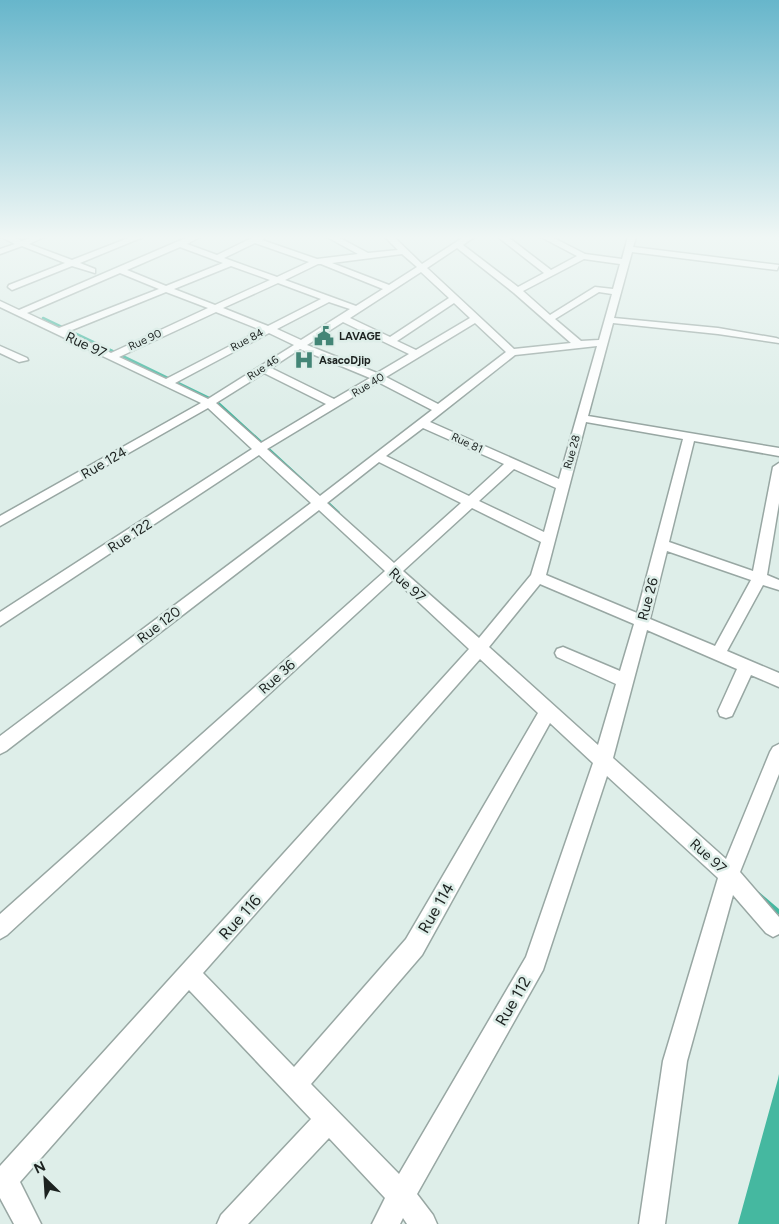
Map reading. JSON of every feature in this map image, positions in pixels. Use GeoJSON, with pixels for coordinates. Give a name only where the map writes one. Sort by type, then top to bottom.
{"type":"FeatureCollection","features":[{"type":"Feature","properties":{"kind":"street"},"geometry":{"type":"LineString","coordinates":[[20,313],[64,294]]}},
{"type":"Feature","properties":{"kind":"street"},"geometry":{"type":"LineString","coordinates":[[64,330],[154,294]]}},
{"type":"Feature","properties":{"kind":"street"},"geometry":{"type":"LineString","coordinates":[[181,294],[297,341],[299,345],[379,378],[439,409]]}},
{"type":"Feature","properties":{"kind":"street","name":"Rue 90"},"geometry":{"type":"LineString","coordinates":[[115,354],[245,294]]}},
{"type":"Feature","properties":{"kind":"street"},"geometry":{"type":"LineString","coordinates":[[315,294],[357,309]]}},
{"type":"Feature","properties":{"kind":"street","name":"Rue 46"},"geometry":{"type":"LineString","coordinates":[[208,403],[380,294]]}},
{"type":"Feature","properties":{"kind":"street"},"geometry":{"type":"LineString","coordinates":[[451,294],[512,352],[577,343],[603,342]]}},
{"type":"Feature","properties":{"kind":"street"},"geometry":{"type":"LineString","coordinates":[[521,294],[548,320],[577,343]]}},
{"type":"Feature","properties":{"kind":"street"},"geometry":{"type":"LineString","coordinates":[[548,320],[590,294]]}},
{"type":"Feature","properties":{"kind":"street","name":"Rue 28"},"geometry":{"type":"LineString","coordinates":[[479,649],[538,577],[616,294]]}},
{"type":"Feature","properties":{"kind":"street"},"geometry":{"type":"LineString","coordinates":[[390,341],[455,298]]}},
{"type":"Feature","properties":{"kind":"street","name":"Rue 84"},"geometry":{"type":"LineString","coordinates":[[166,383],[328,299]]}},
{"type":"Feature","properties":{"kind":"street","name":"Rue 97"},"geometry":{"type":"LineString","coordinates":[[0,304],[64,330],[115,354],[166,383],[208,403],[265,446],[323,500],[392,572],[729,875],[772,926]]}},
{"type":"Feature","properties":{"kind":"street"},"geometry":{"type":"LineString","coordinates":[[343,318],[417,354]]}},
{"type":"Feature","properties":{"kind":"street","name":"Rue 40"},"geometry":{"type":"LineString","coordinates":[[265,446],[476,318]]}},
{"type":"Feature","properties":{"kind":"street"},"geometry":{"type":"LineString","coordinates":[[609,320],[718,331],[776,342]]}},
{"type":"Feature","properties":{"kind":"street"},"geometry":{"type":"LineString","coordinates":[[0,349],[23,360]]}},
{"type":"Feature","properties":{"kind":"street","name":"Rue 120"},"geometry":{"type":"LineString","coordinates":[[0,746],[323,500],[512,352]]}},
{"type":"Feature","properties":{"kind":"street"},"geometry":{"type":"LineString","coordinates":[[263,368],[336,404]]}},
{"type":"Feature","properties":{"kind":"street","name":"Rue 124"},"geometry":{"type":"LineString","coordinates":[[0,522],[208,403]]}},
{"type":"Feature","properties":{"kind":"street"},"geometry":{"type":"LineString","coordinates":[[582,418],[779,452]]}},
{"type":"Feature","properties":{"kind":"street","name":"Rue 81"},"geometry":{"type":"LineString","coordinates":[[422,423],[512,464]]}},
{"type":"Feature","properties":{"kind":"street","name":"Rue 26"},"geometry":{"type":"LineString","coordinates":[[603,760],[642,622],[689,437]]}},
{"type":"Feature","properties":{"kind":"street","name":"Rue 122"},"geometry":{"type":"LineString","coordinates":[[0,620],[265,446]]}},
{"type":"Feature","properties":{"kind":"street"},"geometry":{"type":"LineString","coordinates":[[378,457],[548,540]]}},
{"type":"Feature","properties":{"kind":"street"},"geometry":{"type":"LineString","coordinates":[[512,464],[563,486]]}},
{"type":"Feature","properties":{"kind":"street","name":"Rue 36"},"geometry":{"type":"LineString","coordinates":[[0,928],[512,464]]}},
{"type":"Feature","properties":{"kind":"street"},"geometry":{"type":"LineString","coordinates":[[718,654],[759,578],[779,467]]}},
{"type":"Feature","properties":{"kind":"street"},"geometry":{"type":"LineString","coordinates":[[662,544],[779,585]]}},
{"type":"Feature","properties":{"kind":"street"},"geometry":{"type":"LineString","coordinates":[[538,577],[779,680]]}},
{"type":"Feature","properties":{"kind":"street","name":"Rue 116"},"geometry":{"type":"LineString","coordinates":[[3,1182],[479,649]]}},
{"type":"Feature","properties":{"kind":"street"},"geometry":{"type":"LineString","coordinates":[[563,653],[625,681]]}},
{"type":"Feature","properties":{"kind":"street"},"geometry":{"type":"LineString","coordinates":[[726,711],[747,666]]}},
{"type":"Feature","properties":{"kind":"street","name":"Rue 114"},"geometry":{"type":"LineString","coordinates":[[295,1084],[414,947],[548,711]]}},
{"type":"Feature","properties":{"kind":"street"},"geometry":{"type":"LineString","coordinates":[[652,1224],[675,1061],[729,875],[779,752]]}},
{"type":"Feature","properties":{"kind":"street","name":"Rue 112"},"geometry":{"type":"LineString","coordinates":[[385,1224],[536,962],[603,760]]}},
{"type":"Feature","properties":{"kind":"street"},"geometry":{"type":"LineString","coordinates":[[189,974],[402,1196],[424,1224]]}},
{"type":"Feature","properties":{"kind":"street"},"geometry":{"type":"LineString","coordinates":[[230,1224],[329,1119]]}},
{"type":"Feature","properties":{"kind":"street"},"geometry":{"type":"LineString","coordinates":[[3,1182],[28,1224]]}},
{"type":"Feature","properties":{"kind":"shaded area"},"geometry":{"type":"Polygon","coordinates":[[[779,1074],[779,1224],[738,1224],[778,1079],[779,1074]]]}},
{"type":"Feature","properties":{"kind":"waterway"},"geometry":{"type":"LineString","coordinates":[[43,318],[112,351]]}},
{"type":"Feature","properties":{"kind":"waterway"},"geometry":{"type":"LineString","coordinates":[[110,350],[217,402],[312,489]]}},
{"type":"Feature","properties":{"kind":"waterway"},"geometry":{"type":"LineString","coordinates":[[325,501],[338,513]]}},
{"type":"Feature","properties":{"kind":"waterway"},"geometry":{"type":"LineString","coordinates":[[758,894],[779,912]]}},
{"type":"Feature","properties":{"kind":"place","name":"LAVAGE"},"geometry":{"type":"Point","coordinates":[324,336]}},
{"type":"Feature","properties":{"kind":"place","name":"AsacoDjip"},"geometry":{"type":"Point","coordinates":[304,360]}}]}
